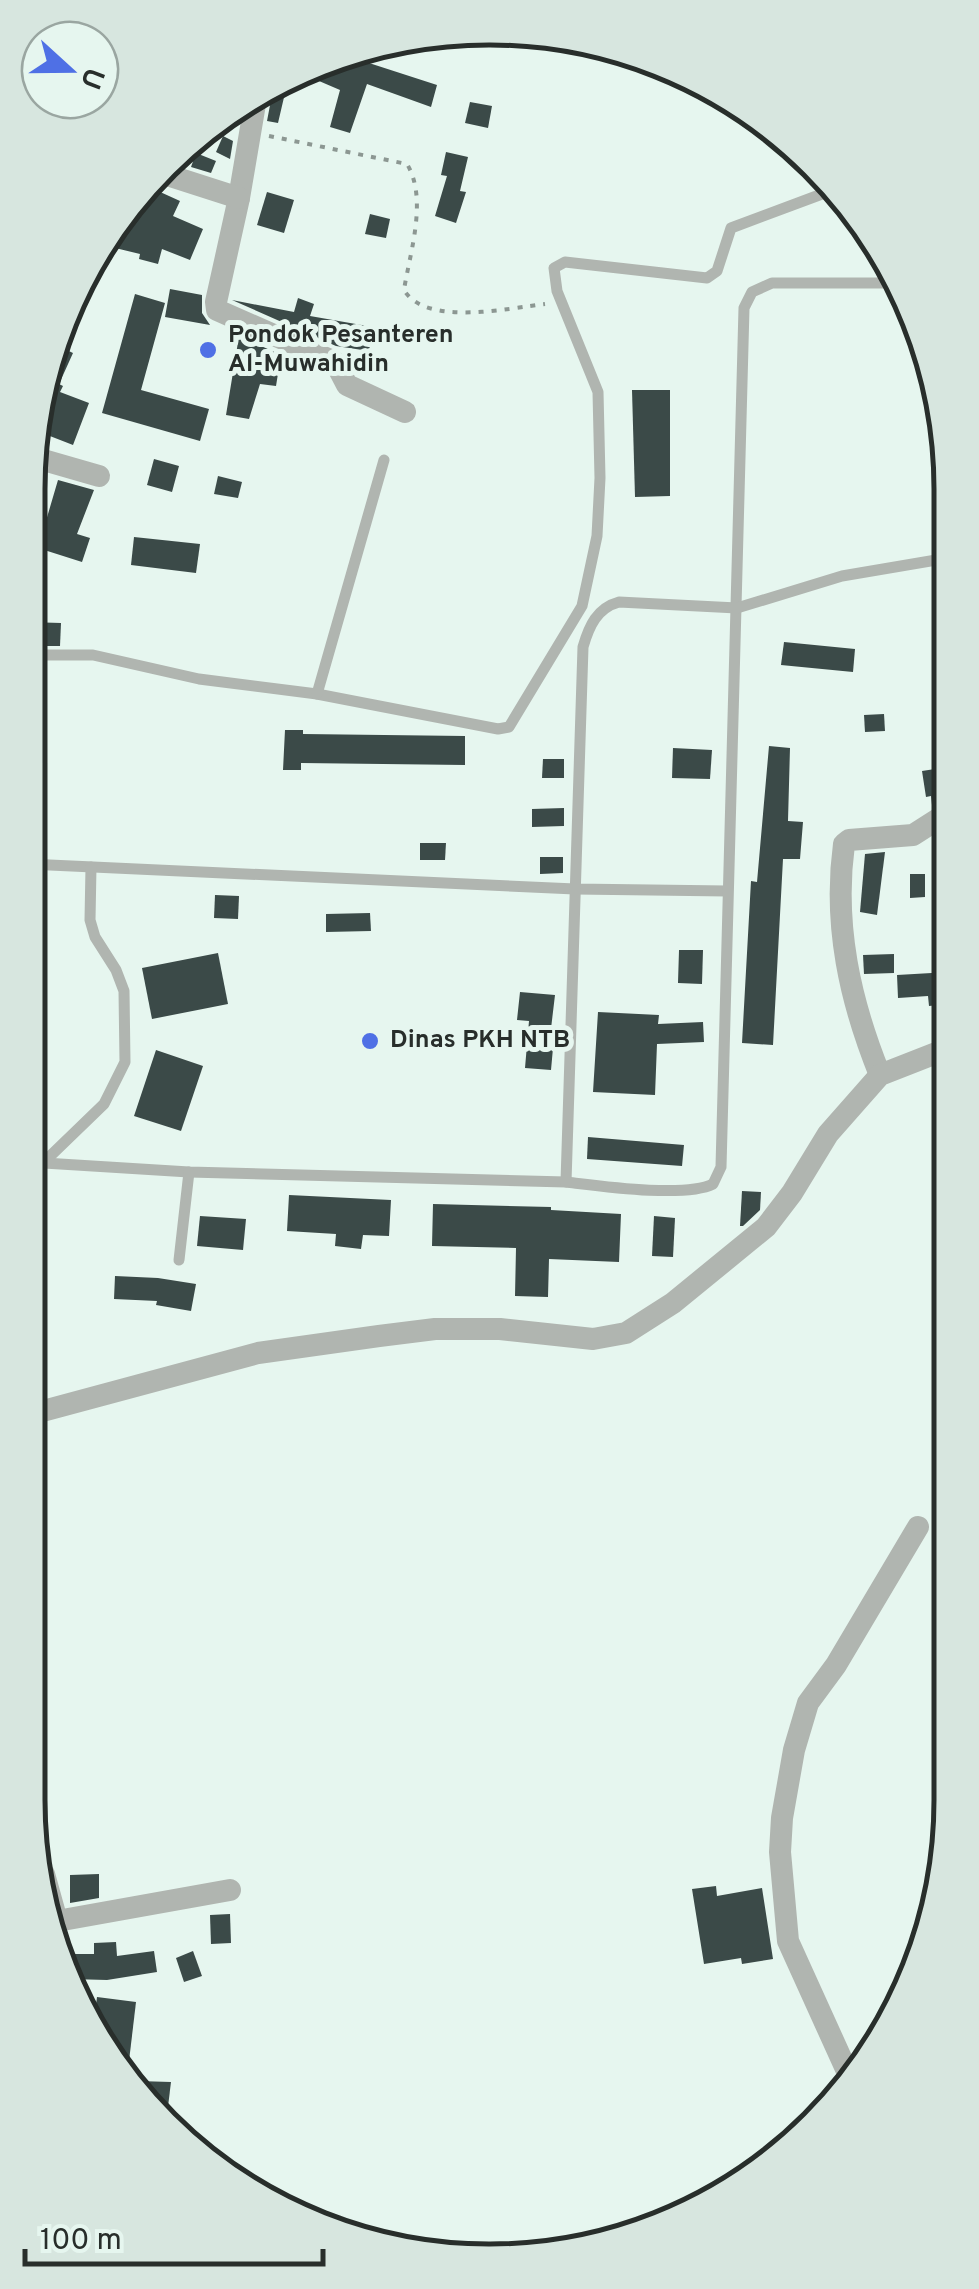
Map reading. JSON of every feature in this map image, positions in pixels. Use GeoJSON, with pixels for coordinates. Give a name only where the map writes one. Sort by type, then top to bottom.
{"type":"FeatureCollection","features":[{"type":"Feature","properties":{"kind":"street"},"geometry":{"type":"LineString","coordinates":[[253,114],[218,288],[218,312],[335,362],[347,386],[405,412]]}},
{"type":"Feature","properties":{"kind":"street"},"geometry":{"type":"LineString","coordinates":[[173,177],[239,198]]}},
{"type":"Feature","properties":{"kind":"street"},"geometry":{"type":"LineString","coordinates":[[46,461],[99,476]]}},
{"type":"Feature","properties":{"kind":"street"},"geometry":{"type":"LineString","coordinates":[[880,1075],[859,1023],[847,978],[843,938],[845,843],[913,835],[926,830],[934,820]]}},
{"type":"Feature","properties":{"kind":"street"},"geometry":{"type":"LineString","coordinates":[[45,1410],[258,1353],[379,1336],[435,1329],[500,1329],[593,1339],[626,1333],[673,1303],[766,1227],[828,1134],[880,1075],[934,1054]]}},
{"type":"Feature","properties":{"kind":"street"},"geometry":{"type":"LineString","coordinates":[[845,2066],[788,1941],[780,1852],[782,1818],[794,1750],[808,1704],[862,1623],[918,1526]]}},
{"type":"Feature","properties":{"kind":"street"},"geometry":{"type":"LineString","coordinates":[[62,1920],[230,1890]]}},
{"type":"Feature","properties":{"kind":"lane"},"geometry":{"type":"LineString","coordinates":[[45,655],[93,656],[199,679],[317,694],[498,729],[509,727],[582,606],[597,536],[598,392],[553,274],[560,263],[706,278],[718,267],[731,228],[822,194]]}},
{"type":"Feature","properties":{"kind":"lane"},"geometry":{"type":"LineString","coordinates":[[45,1162],[188,1172],[566,1182],[613,1188],[696,1190],[717,1180],[722,1167],[743,320],[748,298],[772,283],[883,283]]}},
{"type":"Feature","properties":{"kind":"lane"},"geometry":{"type":"LineString","coordinates":[[317,694],[384,460]]}},
{"type":"Feature","properties":{"kind":"lane"},"geometry":{"type":"LineString","coordinates":[[566,1182],[583,646],[591,624],[603,609],[619,602],[736,608],[842,576],[934,560]]}},
{"type":"Feature","properties":{"kind":"lane"},"geometry":{"type":"LineString","coordinates":[[45,865],[726,891]]}},
{"type":"Feature","properties":{"kind":"lane"},"geometry":{"type":"LineString","coordinates":[[45,1161],[104,1104],[125,1062],[124,990],[94,937],[90,920],[91,867]]}},
{"type":"Feature","properties":{"kind":"lane"},"geometry":{"type":"LineString","coordinates":[[179,1260],[188,1172]]}},
{"type":"Feature","properties":{"kind":"path"},"geometry":{"type":"LineString","coordinates":[[250,132],[407,164],[414,176],[416,194],[404,290],[410,301],[422,307],[462,313],[561,302]]}},
{"type":"Feature","properties":{"kind":"building"},"geometry":{"type":"Polygon","coordinates":[[[370,61],[437,85],[431,107],[367,84],[350,133],[330,127],[340,90],[317,80],[370,61]]]}},
{"type":"Feature","properties":{"kind":"building"},"geometry":{"type":"Polygon","coordinates":[[[284,96],[278,123],[267,121],[270,103],[284,96]]]}},
{"type":"Feature","properties":{"kind":"building"},"geometry":{"type":"Polygon","coordinates":[[[470,102],[492,106],[488,128],[465,123],[470,102]]]}},
{"type":"Feature","properties":{"kind":"building"},"geometry":{"type":"Polygon","coordinates":[[[223,136],[233,141],[230,159],[216,152],[223,136]]]}},
{"type":"Feature","properties":{"kind":"building"},"geometry":{"type":"Polygon","coordinates":[[[446,152],[468,157],[460,191],[466,192],[456,223],[435,216],[447,176],[441,175],[446,152]]]}},
{"type":"Feature","properties":{"kind":"building"},"geometry":{"type":"Polygon","coordinates":[[[198,154],[216,161],[211,173],[191,167],[198,154]]]}},
{"type":"Feature","properties":{"kind":"building"},"geometry":{"type":"Polygon","coordinates":[[[159,192],[180,201],[173,216],[203,229],[190,260],[162,249],[158,264],[139,259],[140,254],[117,248],[159,192]]]}},
{"type":"Feature","properties":{"kind":"building"},"geometry":{"type":"Polygon","coordinates":[[[267,192],[294,200],[284,233],[257,225],[267,192]]]}},
{"type":"Feature","properties":{"kind":"building"},"geometry":{"type":"Polygon","coordinates":[[[370,214],[390,219],[386,238],[365,234],[370,214]]]}},
{"type":"Feature","properties":{"kind":"building"},"geometry":{"type":"Polygon","coordinates":[[[170,289],[202,295],[202,313],[210,325],[165,317],[170,289]]]}},
{"type":"Feature","properties":{"kind":"building"},"geometry":{"type":"Polygon","coordinates":[[[135,294],[165,303],[141,390],[209,409],[200,441],[102,413],[135,294]]]}},
{"type":"Feature","properties":{"kind":"building"},"geometry":{"type":"Polygon","coordinates":[[[298,298],[314,304],[310,316],[373,327],[369,351],[336,346],[232,300],[294,312],[298,298]]]}},
{"type":"Feature","properties":{"kind":"building"},"geometry":{"type":"Polygon","coordinates":[[[239,336],[281,355],[276,386],[260,384],[249,419],[226,415],[239,336]]]}},
{"type":"Feature","properties":{"kind":"building"},"geometry":{"type":"Polygon","coordinates":[[[68,351],[73,353],[59,384],[63,386],[60,392],[89,403],[73,445],[49,435],[60,374],[68,351]]]}},
{"type":"Feature","properties":{"kind":"building"},"geometry":{"type":"Polygon","coordinates":[[[632,390],[670,390],[670,496],[635,497],[632,390]]]}},
{"type":"Feature","properties":{"kind":"building"},"geometry":{"type":"Polygon","coordinates":[[[154,459],[179,466],[172,492],[147,485],[154,459]]]}},
{"type":"Feature","properties":{"kind":"building"},"geometry":{"type":"Polygon","coordinates":[[[218,476],[242,482],[238,498],[214,494],[218,476]]]}},
{"type":"Feature","properties":{"kind":"building"},"geometry":{"type":"Polygon","coordinates":[[[58,480],[94,490],[77,534],[90,538],[82,562],[45,550],[45,524],[58,480]]]}},
{"type":"Feature","properties":{"kind":"building"},"geometry":{"type":"Polygon","coordinates":[[[134,537],[200,544],[196,573],[131,565],[134,537]]]}},
{"type":"Feature","properties":{"kind":"building"},"geometry":{"type":"Polygon","coordinates":[[[45,623],[61,623],[60,646],[45,646],[45,623]]]}},
{"type":"Feature","properties":{"kind":"building"},"geometry":{"type":"Polygon","coordinates":[[[784,642],[855,649],[853,672],[781,665],[784,642]]]}},
{"type":"Feature","properties":{"kind":"building"},"geometry":{"type":"Polygon","coordinates":[[[884,714],[885,731],[865,732],[864,715],[884,714]]]}},
{"type":"Feature","properties":{"kind":"building"},"geometry":{"type":"Polygon","coordinates":[[[285,730],[303,730],[303,734],[465,736],[465,765],[301,763],[301,770],[283,770],[285,730]]]}},
{"type":"Feature","properties":{"kind":"building"},"geometry":{"type":"Polygon","coordinates":[[[769,746],[790,748],[788,821],[803,822],[800,859],[783,859],[773,1045],[742,1043],[751,881],[757,882],[769,746]]]}},
{"type":"Feature","properties":{"kind":"building"},"geometry":{"type":"Polygon","coordinates":[[[673,748],[712,750],[710,779],[672,778],[673,748]]]}},
{"type":"Feature","properties":{"kind":"building"},"geometry":{"type":"Polygon","coordinates":[[[543,759],[564,759],[564,778],[542,778],[543,759]]]}},
{"type":"Feature","properties":{"kind":"building"},"geometry":{"type":"Polygon","coordinates":[[[934,769],[932,805],[931,796],[926,797],[922,771],[934,769]]]}},
{"type":"Feature","properties":{"kind":"building"},"geometry":{"type":"Polygon","coordinates":[[[564,808],[564,826],[532,827],[532,809],[564,808]]]}},
{"type":"Feature","properties":{"kind":"building"},"geometry":{"type":"Polygon","coordinates":[[[420,843],[446,843],[445,860],[420,860],[420,843]]]}},
{"type":"Feature","properties":{"kind":"building"},"geometry":{"type":"Polygon","coordinates":[[[885,852],[877,915],[860,912],[865,854],[885,852]]]}},
{"type":"Feature","properties":{"kind":"building"},"geometry":{"type":"Polygon","coordinates":[[[540,857],[563,857],[563,873],[540,874],[540,857]]]}},
{"type":"Feature","properties":{"kind":"building"},"geometry":{"type":"Polygon","coordinates":[[[910,874],[925,874],[925,897],[910,898],[910,874]]]}},
{"type":"Feature","properties":{"kind":"building"},"geometry":{"type":"Polygon","coordinates":[[[215,895],[239,896],[238,919],[214,918],[215,895]]]}},
{"type":"Feature","properties":{"kind":"building"},"geometry":{"type":"Polygon","coordinates":[[[370,913],[371,931],[326,932],[326,914],[370,913]]]}},
{"type":"Feature","properties":{"kind":"building"},"geometry":{"type":"Polygon","coordinates":[[[679,950],[703,950],[702,984],[678,983],[679,950]]]}},
{"type":"Feature","properties":{"kind":"building"},"geometry":{"type":"Polygon","coordinates":[[[218,953],[228,1004],[152,1019],[142,968],[218,953]]]}},
{"type":"Feature","properties":{"kind":"building"},"geometry":{"type":"Polygon","coordinates":[[[894,954],[894,973],[864,974],[863,955],[894,954]]]}},
{"type":"Feature","properties":{"kind":"building"},"geometry":{"type":"Polygon","coordinates":[[[934,973],[934,1006],[929,1006],[928,996],[898,998],[897,975],[934,973]]]}},
{"type":"Feature","properties":{"kind":"building"},"geometry":{"type":"Polygon","coordinates":[[[520,992],[555,995],[551,1070],[525,1068],[529,1021],[517,1020],[520,992]]]}},
{"type":"Feature","properties":{"kind":"building"},"geometry":{"type":"Polygon","coordinates":[[[598,1012],[659,1015],[658,1024],[703,1022],[704,1042],[657,1044],[655,1095],[593,1092],[598,1012]]]}},
{"type":"Feature","properties":{"kind":"building"},"geometry":{"type":"Polygon","coordinates":[[[156,1050],[203,1066],[181,1131],[134,1116],[156,1050]]]}},
{"type":"Feature","properties":{"kind":"building"},"geometry":{"type":"Polygon","coordinates":[[[588,1137],[684,1145],[682,1166],[587,1159],[588,1137]]]}},
{"type":"Feature","properties":{"kind":"building"},"geometry":{"type":"Polygon","coordinates":[[[742,1191],[761,1192],[760,1210],[740,1226],[742,1191]]]}},
{"type":"Feature","properties":{"kind":"building"},"geometry":{"type":"Polygon","coordinates":[[[289,1195],[391,1200],[389,1236],[363,1235],[361,1249],[335,1246],[336,1234],[287,1231],[289,1195]]]}},
{"type":"Feature","properties":{"kind":"building"},"geometry":{"type":"Polygon","coordinates":[[[433,1204],[551,1207],[621,1214],[619,1262],[549,1259],[548,1297],[515,1296],[516,1248],[432,1246],[433,1204]]]}},
{"type":"Feature","properties":{"kind":"building"},"geometry":{"type":"Polygon","coordinates":[[[200,1216],[246,1219],[243,1250],[197,1246],[200,1216]]]}},
{"type":"Feature","properties":{"kind":"building"},"geometry":{"type":"Polygon","coordinates":[[[654,1216],[675,1218],[673,1257],[652,1256],[654,1216]]]}},
{"type":"Feature","properties":{"kind":"building"},"geometry":{"type":"Polygon","coordinates":[[[115,1276],[196,1284],[191,1311],[156,1305],[157,1301],[114,1299],[115,1276]]]}},
{"type":"Feature","properties":{"kind":"building"},"geometry":{"type":"Polygon","coordinates":[[[99,1874],[99,1898],[70,1903],[70,1875],[99,1874]]]}},
{"type":"Feature","properties":{"kind":"building"},"geometry":{"type":"Polygon","coordinates":[[[716,1886],[717,1896],[762,1888],[773,1959],[742,1964],[741,1958],[704,1964],[692,1889],[716,1886]]]}},
{"type":"Feature","properties":{"kind":"building"},"geometry":{"type":"Polygon","coordinates":[[[230,1914],[231,1943],[211,1944],[210,1915],[230,1914]]]}},
{"type":"Feature","properties":{"kind":"building"},"geometry":{"type":"Polygon","coordinates":[[[116,1942],[117,1956],[154,1951],[157,1972],[83,1979],[73,1954],[94,1954],[94,1943],[116,1942]]]}},
{"type":"Feature","properties":{"kind":"building"},"geometry":{"type":"Polygon","coordinates":[[[193,1951],[202,1976],[184,1982],[176,1958],[193,1951]]]}},
{"type":"Feature","properties":{"kind":"building"},"geometry":{"type":"Polygon","coordinates":[[[97,1997],[136,2002],[129,2059],[105,2022],[96,2005],[97,1997]]]}},
{"type":"Feature","properties":{"kind":"building"},"geometry":{"type":"Polygon","coordinates":[[[146,2081],[171,2082],[168,2107],[146,2081]]]}},
{"type":"Feature","properties":{"kind":"place","name":"Pondok Pesanteren Al-Muwahidin"},"geometry":{"type":"Point","coordinates":[208,350]}},
{"type":"Feature","properties":{"kind":"place","name":"Dinas PKH NTB"},"geometry":{"type":"Point","coordinates":[370,1041]}}]}
